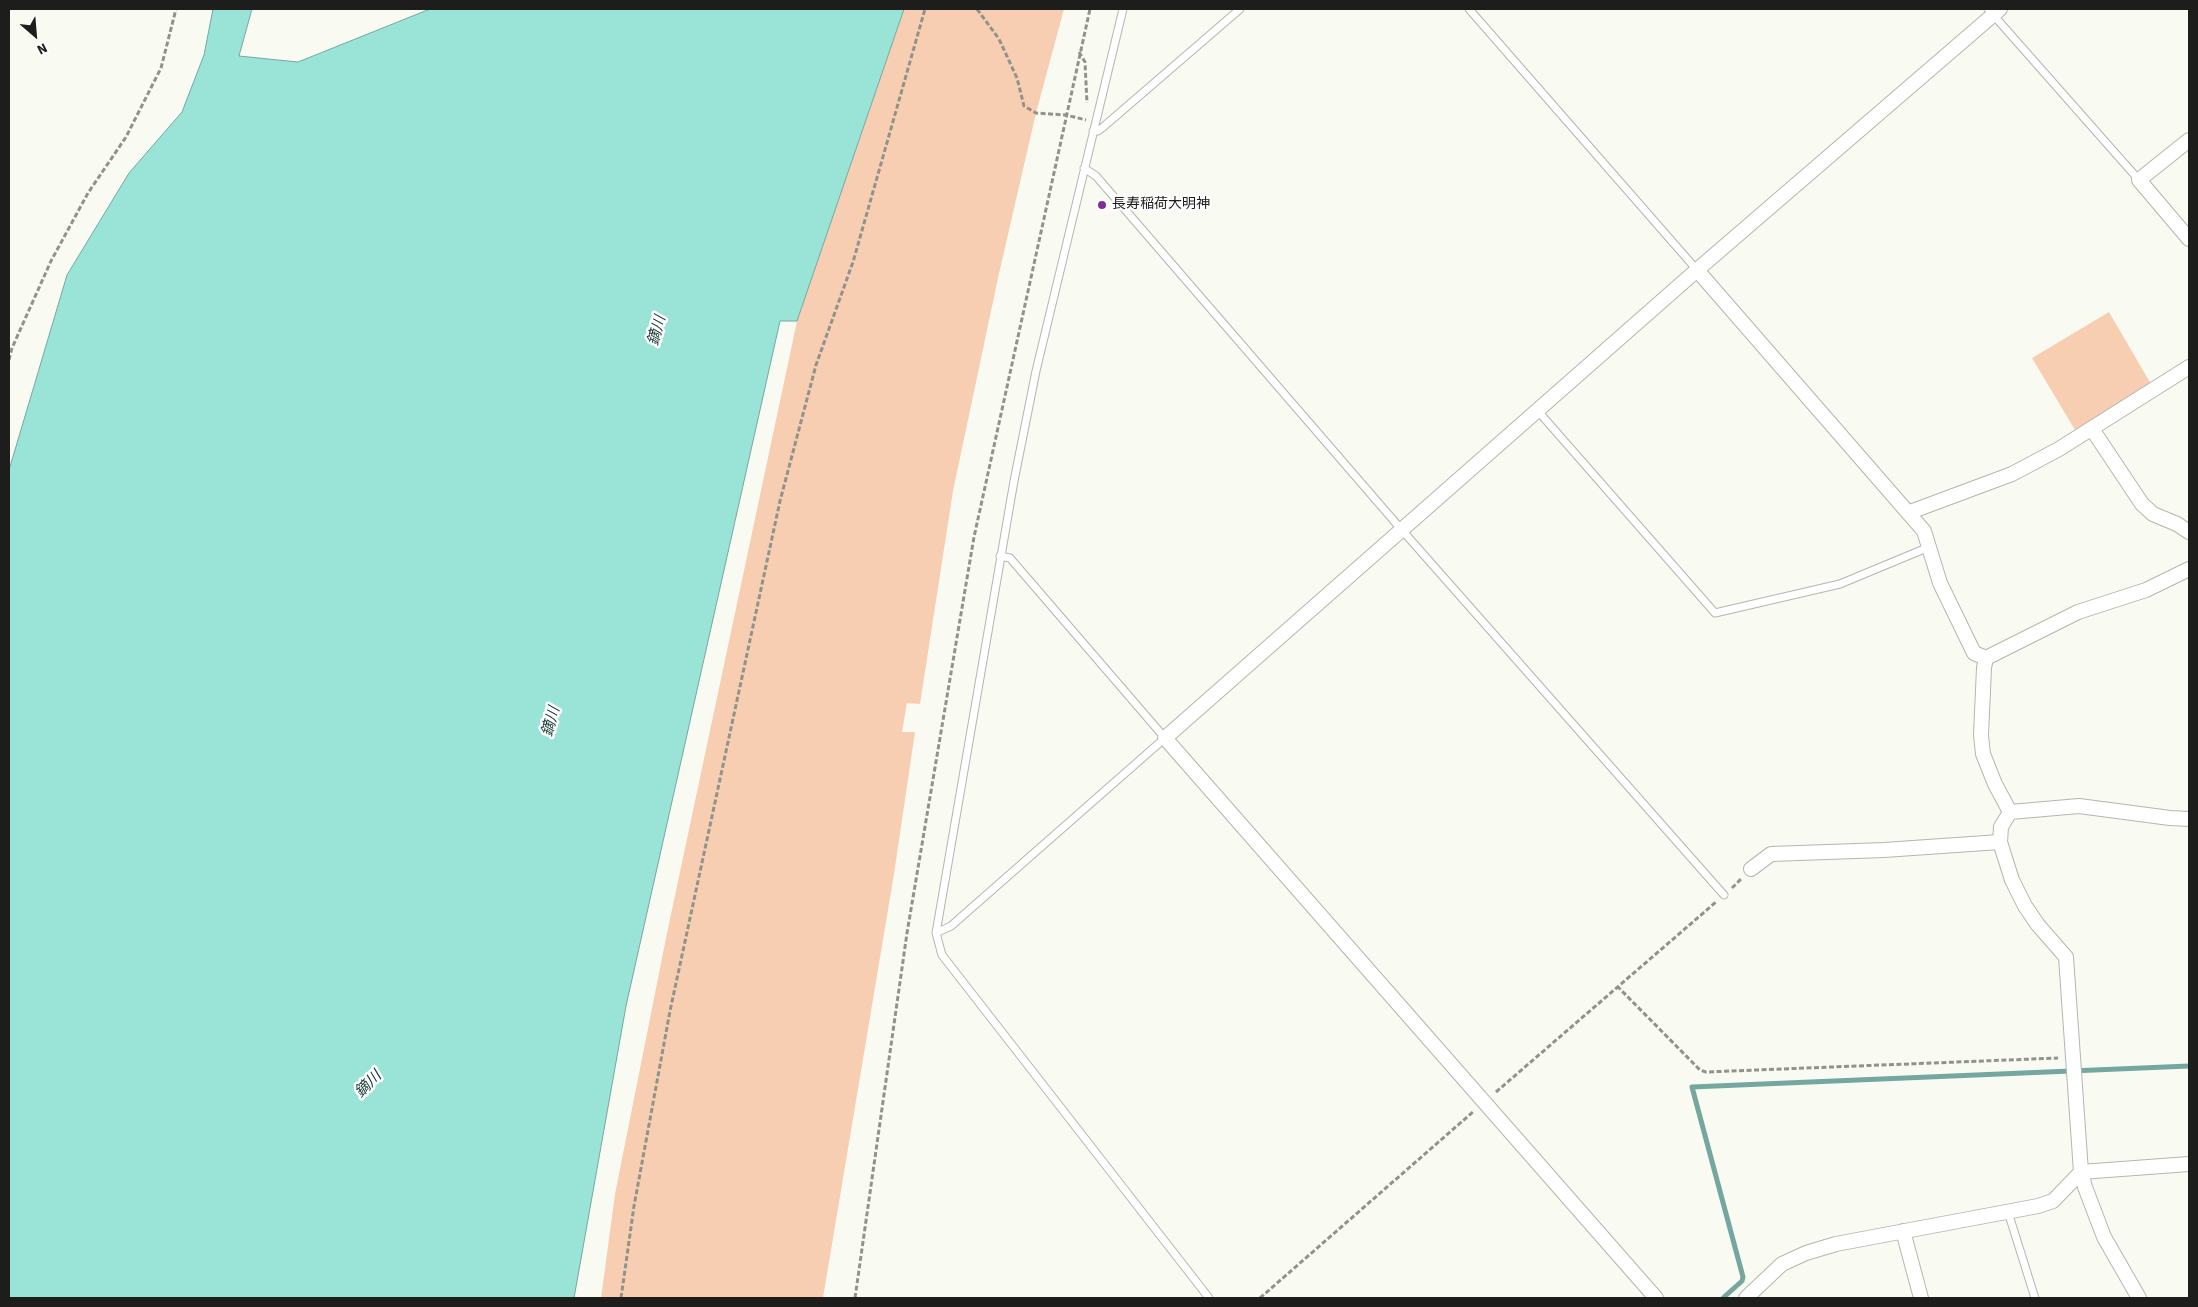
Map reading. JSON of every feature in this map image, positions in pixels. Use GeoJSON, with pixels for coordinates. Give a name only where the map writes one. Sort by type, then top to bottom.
{"type":"FeatureCollection","features":[{"type":"Feature","properties":{"kind":"street"},"geometry":{"type":"LineString","coordinates":[[1656,1298],[1165,738],[1400,529],[1993,11]]}},
{"type":"Feature","properties":{"kind":"street"},"geometry":{"type":"LineString","coordinates":[[2189,140],[2139,180],[2189,239]]}},
{"type":"Feature","properties":{"kind":"street"},"geometry":{"type":"LineString","coordinates":[[1696,270],[1910,512],[1924,531],[1940,583],[1974,653],[1986,658],[2078,612],[2146,590],[2189,569]]}},
{"type":"Feature","properties":{"kind":"street"},"geometry":{"type":"LineString","coordinates":[[1910,512],[2012,474],[2060,450],[2189,367]]}},
{"type":"Feature","properties":{"kind":"street"},"geometry":{"type":"LineString","coordinates":[[2092,429],[2142,504],[2152,514],[2177,524],[2189,532]]}},
{"type":"Feature","properties":{"kind":"street"},"geometry":{"type":"LineString","coordinates":[[1986,658],[1981,736],[1983,754],[1995,784],[2010,812]]}},
{"type":"Feature","properties":{"kind":"street"},"geometry":{"type":"LineString","coordinates":[[2010,812],[2080,806],[2189,819]]}},
{"type":"Feature","properties":{"kind":"street"},"geometry":{"type":"LineString","coordinates":[[2010,812],[2001,827],[2000,842],[2012,880],[2025,906],[2038,925],[2066,957],[2082,1172],[2085,1187],[2104,1237],[2139,1298]]}},
{"type":"Feature","properties":{"kind":"street"},"geometry":{"type":"LineString","coordinates":[[1751,869],[1771,854],[1884,850],[2000,842]]}},
{"type":"Feature","properties":{"kind":"street"},"geometry":{"type":"LineString","coordinates":[[1746,1298],[1782,1264],[1792,1258],[1836,1244],[2038,1206],[2053,1201],[2082,1172],[2189,1164]]}},
{"type":"Feature","properties":{"kind":"street"},"geometry":{"type":"LineString","coordinates":[[1903,1231],[1921,1298]]}},
{"type":"Feature","properties":{"kind":"lane"},"geometry":{"type":"LineString","coordinates":[[1123,9],[1036,371],[1000,556],[936,933],[942,955],[1209,1298]]}},
{"type":"Feature","properties":{"kind":"lane"},"geometry":{"type":"LineString","coordinates":[[1093,131],[1102,128],[1240,9]]}},
{"type":"Feature","properties":{"kind":"lane"},"geometry":{"type":"LineString","coordinates":[[1469,9],[1696,270]]}},
{"type":"Feature","properties":{"kind":"lane"},"geometry":{"type":"LineString","coordinates":[[1993,11],[2139,180]]}},
{"type":"Feature","properties":{"kind":"lane"},"geometry":{"type":"LineString","coordinates":[[1084,168],[1096,176],[1400,529],[1724,895]]}},
{"type":"Feature","properties":{"kind":"lane"},"geometry":{"type":"LineString","coordinates":[[1538,410],[1714,613],[1840,584],[1930,547]]}},
{"type":"Feature","properties":{"kind":"lane"},"geometry":{"type":"LineString","coordinates":[[936,933],[951,926],[1165,738],[1010,558],[1000,556]]}},
{"type":"Feature","properties":{"kind":"lane"},"geometry":{"type":"LineString","coordinates":[[2008,1212],[2035,1298]]}},
{"type":"Feature","properties":{"kind":"path"},"geometry":{"type":"LineString","coordinates":[[9,360],[12,348],[51,261],[88,193],[126,137],[161,68],[176,9]]}},
{"type":"Feature","properties":{"kind":"path"},"geometry":{"type":"LineString","coordinates":[[621,1298],[634,1206],[670,1011],[780,501],[816,365],[854,262],[926,9]]}},
{"type":"Feature","properties":{"kind":"path"},"geometry":{"type":"LineString","coordinates":[[977,9],[999,39],[1017,78],[1024,106],[1036,113],[1066,115],[1087,121]]}},
{"type":"Feature","properties":{"kind":"path"},"geometry":{"type":"LineString","coordinates":[[855,1298],[907,933],[974,537],[1079,52],[1090,9]]}},
{"type":"Feature","properties":{"kind":"path"},"geometry":{"type":"LineString","coordinates":[[1079,52],[1085,62],[1086,70],[1089,146]]}},
{"type":"Feature","properties":{"kind":"path"},"geometry":{"type":"LineString","coordinates":[[1260,1298],[1724,895],[1751,869]]}},
{"type":"Feature","properties":{"kind":"path"},"geometry":{"type":"LineString","coordinates":[[1618,986],[1700,1070],[1706,1072],[2074,1057]]}},
{"type":"Feature","properties":{"kind":"shaded area"},"geometry":{"type":"Polygon","coordinates":[[[904,9],[1064,9],[1036,113],[998,278],[953,491],[920,704],[907,703],[902,732],[915,732],[894,874],[823,1298],[601,1298],[615,1194],[667,933],[797,321],[904,9]]]}},
{"type":"Feature","properties":{"kind":"shaded area"},"geometry":{"type":"Polygon","coordinates":[[[2109,312],[2151,384],[2075,430],[2032,358],[2109,312]]]}},
{"type":"Feature","properties":{"kind":"water","name":"鏑川"},"geometry":{"type":"Polygon","coordinates":[[[213,9],[252,9],[239,56],[298,62],[430,9],[904,9],[797,321],[780,321],[626,1006],[574,1298],[9,1298],[9,470],[67,275],[129,173],[182,112],[204,55],[213,9]]]}},
{"type":"Feature","properties":{"kind":"waterway"},"geometry":{"type":"LineString","coordinates":[[1723,1298],[1742,1281],[1743,1277],[1692,1087],[2189,1066]]}},
{"type":"Feature","properties":{"kind":"place","name":"長寿稲荷大明神"},"geometry":{"type":"Point","coordinates":[1102,205]}}]}
